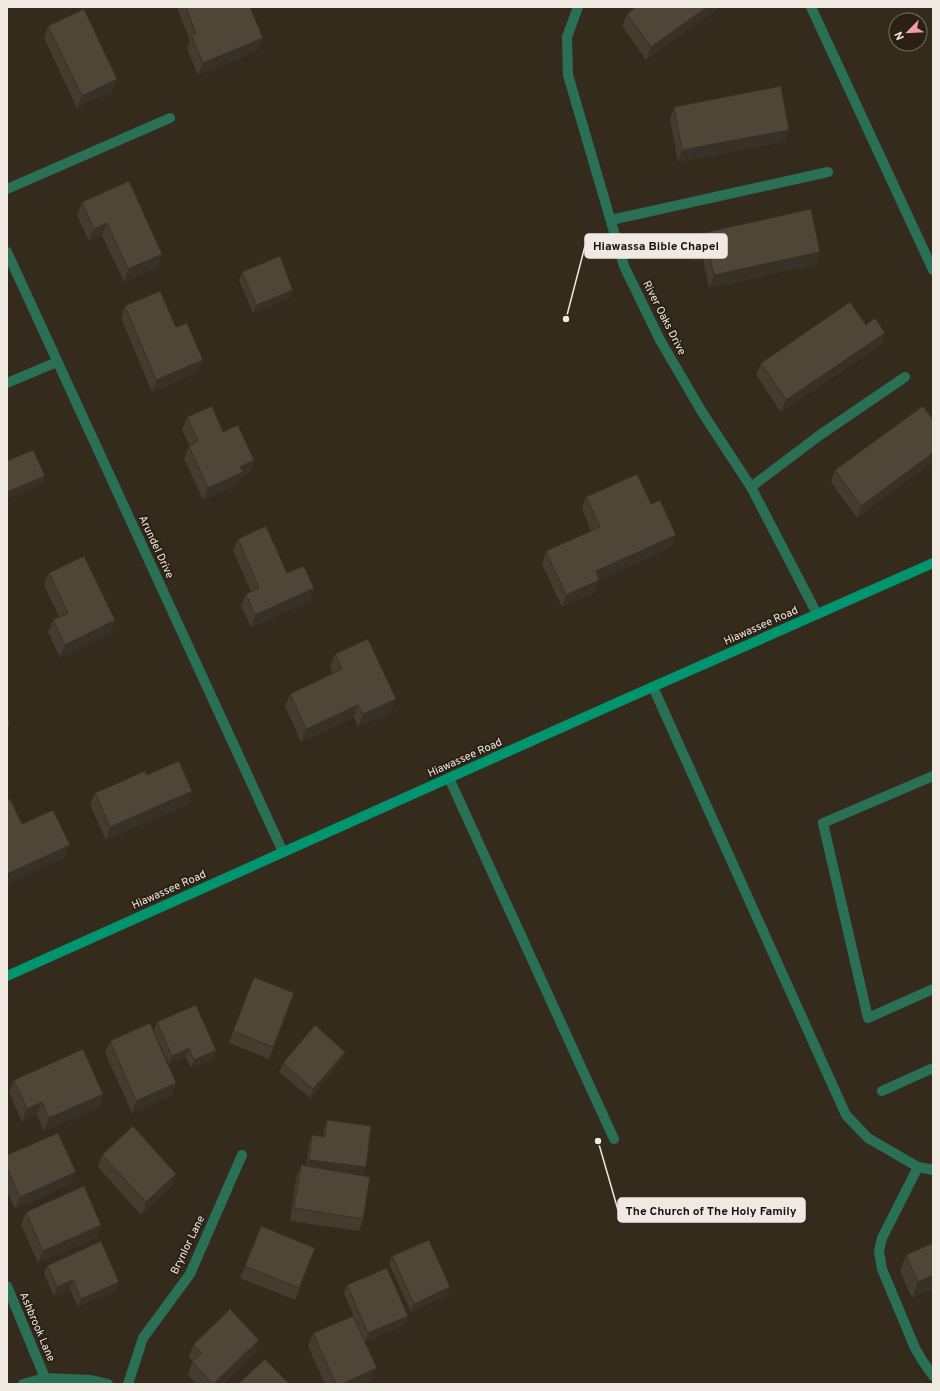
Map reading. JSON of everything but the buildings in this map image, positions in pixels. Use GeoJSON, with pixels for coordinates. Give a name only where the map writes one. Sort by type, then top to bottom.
{"type":"FeatureCollection","features":[{"type":"Feature","properties":{"kind":"main road","name":"Hiawassee Road"},"geometry":{"type":"LineString","coordinates":[[7,976],[817,614],[933,564]]}},
{"type":"Feature","properties":{"kind":"street","name":"River Oaks Drive"},"geometry":{"type":"LineString","coordinates":[[578,7],[567,37],[568,75],[624,266],[660,340],[702,412],[751,487],[817,614]]}},
{"type":"Feature","properties":{"kind":"street"},"geometry":{"type":"LineString","coordinates":[[811,7],[933,270]]}},
{"type":"Feature","properties":{"kind":"street"},"geometry":{"type":"LineString","coordinates":[[7,189],[170,118]]}},
{"type":"Feature","properties":{"kind":"street"},"geometry":{"type":"LineString","coordinates":[[610,220],[828,172]]}},
{"type":"Feature","properties":{"kind":"street","name":"Arundel Drive"},"geometry":{"type":"LineString","coordinates":[[7,252],[283,852]]}},
{"type":"Feature","properties":{"kind":"street"},"geometry":{"type":"LineString","coordinates":[[7,383],[57,362]]}},
{"type":"Feature","properties":{"kind":"street"},"geometry":{"type":"LineString","coordinates":[[751,487],[820,436],[905,378]]}},
{"type":"Feature","properties":{"kind":"street"},"geometry":{"type":"LineString","coordinates":[[653,687],[846,1115],[868,1138],[918,1167],[933,1170]]}},
{"type":"Feature","properties":{"kind":"street"},"geometry":{"type":"LineString","coordinates":[[933,776],[823,823],[868,1018],[933,989]]}},
{"type":"Feature","properties":{"kind":"street"},"geometry":{"type":"LineString","coordinates":[[449,778],[614,1139]]}},
{"type":"Feature","properties":{"kind":"street"},"geometry":{"type":"LineString","coordinates":[[882,1091],[933,1068]]}},
{"type":"Feature","properties":{"kind":"street","name":"Brynlor Lane"},"geometry":{"type":"LineString","coordinates":[[128,1384],[143,1338],[190,1274],[242,1155]]}},
{"type":"Feature","properties":{"kind":"street"},"geometry":{"type":"LineString","coordinates":[[918,1167],[882,1238],[879,1251],[882,1269],[915,1348],[933,1376]]}},
{"type":"Feature","properties":{"kind":"street","name":"Ashbrook Lane"},"geometry":{"type":"LineString","coordinates":[[7,1286],[45,1378]]}},
{"type":"Feature","properties":{"kind":"street"},"geometry":{"type":"LineString","coordinates":[[23,1384],[45,1378],[91,1380],[108,1384]]}},
{"type":"Feature","properties":{"kind":"place","name":"Hiawassa Bible Chapel"},"geometry":{"type":"Point","coordinates":[566,319]}},
{"type":"Feature","properties":{"kind":"place","name":"The Church of The Holy Family"},"geometry":{"type":"Point","coordinates":[598,1141]}}]}
